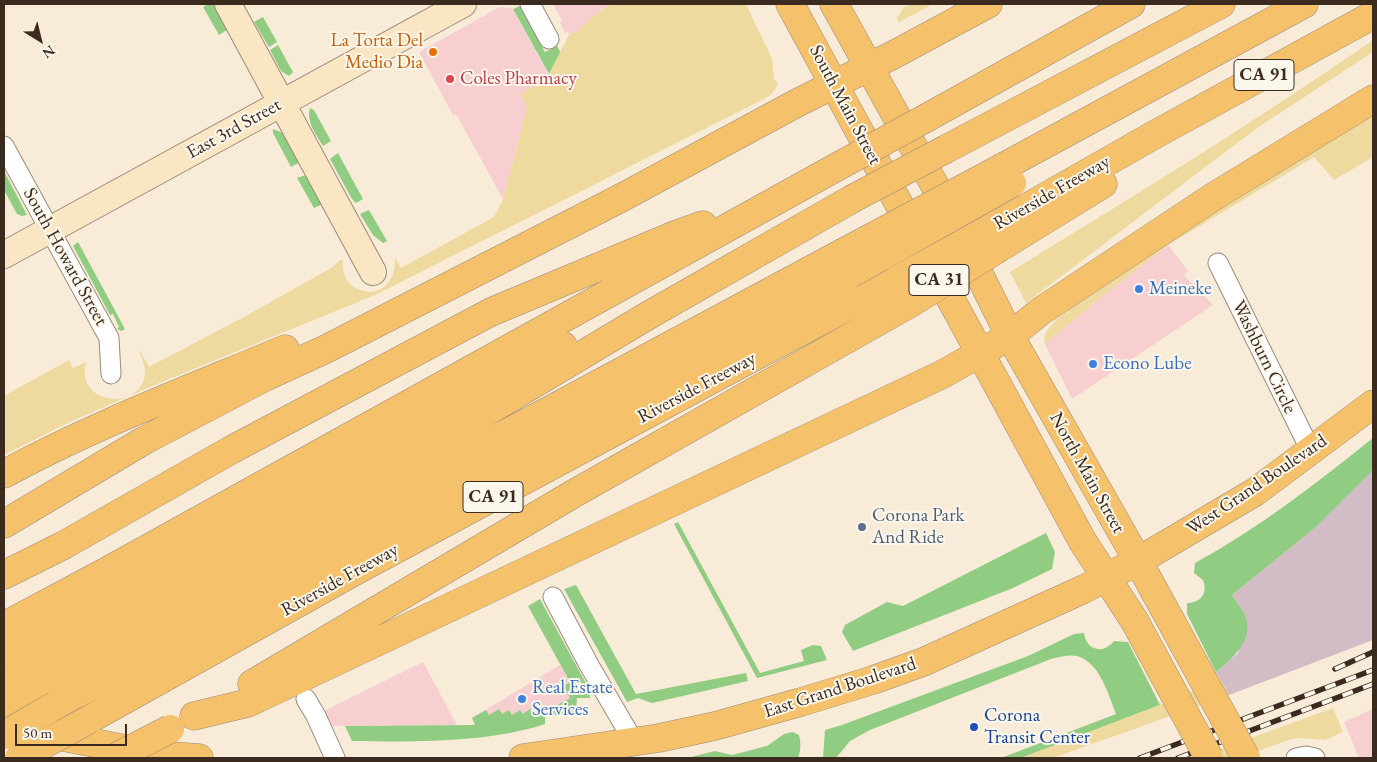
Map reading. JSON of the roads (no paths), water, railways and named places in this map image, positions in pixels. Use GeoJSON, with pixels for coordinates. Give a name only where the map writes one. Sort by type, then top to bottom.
{"type":"FeatureCollection","features":[{"type":"Feature","properties":{"kind":"main road","name":"South Main Street"},"geometry":{"type":"LineString","coordinates":[[790,4],[899,206]]}},
{"type":"Feature","properties":{"kind":"main road","name":"South Main Street"},"geometry":{"type":"LineString","coordinates":[[834,4],[934,184]]}},
{"type":"Feature","properties":{"kind":"main road"},"geometry":{"type":"LineString","coordinates":[[4,524],[145,440],[265,377],[326,349],[621,198],[833,84],[870,67],[988,4]]}},
{"type":"Feature","properties":{"kind":"main road"},"geometry":{"type":"LineString","coordinates":[[4,626],[116,566],[1131,4]]}},
{"type":"Feature","properties":{"kind":"main road"},"geometry":{"type":"LineString","coordinates":[[10,699],[649,315],[852,199],[1221,4]]}},
{"type":"Feature","properties":{"kind":"main road"},"geometry":{"type":"LineString","coordinates":[[10,699],[219,597],[240,576],[846,263],[1008,175],[1157,84],[1304,4]]}},
{"type":"Feature","properties":{"kind":"main road","name":"Riverside Freeway"},"geometry":{"type":"LineString","coordinates":[[19,758],[357,570],[903,292],[994,239],[1154,135],[1373,15]]}},
{"type":"Feature","properties":{"kind":"main road"},"geometry":{"type":"LineString","coordinates":[[194,716],[248,703],[926,382],[1010,336],[1041,311],[1213,196],[1373,99]]}},
{"type":"Feature","properties":{"kind":"main road","name":"North Main Street"},"geometry":{"type":"LineString","coordinates":[[934,184],[1010,336],[1138,561],[1246,758]]}},
{"type":"Feature","properties":{"kind":"main road"},"geometry":{"type":"LineString","coordinates":[[4,575],[64,545],[231,450],[491,312],[675,235],[773,202]]}},
{"type":"Feature","properties":{"kind":"main road","name":"North Main Street"},"geometry":{"type":"LineString","coordinates":[[899,206],[1083,542],[1134,620],[1209,758]]}},
{"type":"Feature","properties":{"kind":"main road"},"geometry":{"type":"LineString","coordinates":[[4,652],[750,243],[766,238],[783,239]]}},
{"type":"Feature","properties":{"kind":"main road"},"geometry":{"type":"LineString","coordinates":[[4,474],[38,455],[132,411],[503,258]]}},
{"type":"Feature","properties":{"kind":"main road"},"geometry":{"type":"LineString","coordinates":[[4,734],[502,467],[846,263]]}},
{"type":"Feature","properties":{"kind":"main road"},"geometry":{"type":"LineString","coordinates":[[114,758],[253,684],[573,494],[903,292]]}},
{"type":"Feature","properties":{"kind":"main road","name":"West Grand Boulevard"},"geometry":{"type":"LineString","coordinates":[[1138,561],[1255,492],[1373,404]]}},
{"type":"Feature","properties":{"kind":"main road","name":"East Grand Boulevard"},"geometry":{"type":"LineString","coordinates":[[523,758],[675,735],[724,723],[873,680],[923,662],[1107,578],[1138,561]]}},
{"type":"Feature","properties":{"kind":"main road"},"geometry":{"type":"LineString","coordinates":[[4,726],[156,757],[199,758]]}},
{"type":"Feature","properties":{"kind":"street"},"geometry":{"type":"LineString","coordinates":[[228,4],[373,272]]}},
{"type":"Feature","properties":{"kind":"street"},"geometry":{"type":"LineString","coordinates":[[530,4],[549,39]]}},
{"type":"Feature","properties":{"kind":"street","name":"East 3rd Street"},"geometry":{"type":"LineString","coordinates":[[4,255],[377,52],[450,9]]}},
{"type":"Feature","properties":{"kind":"street","name":"South Howard Street"},"geometry":{"type":"LineString","coordinates":[[4,146],[109,338],[111,374]]}},
{"type":"Feature","properties":{"kind":"street","name":"Washburn Circle"},"geometry":{"type":"LineString","coordinates":[[1218,263],[1311,451]]}},
{"type":"Feature","properties":{"kind":"street"},"geometry":{"type":"LineString","coordinates":[[553,597],[634,742]]}},
{"type":"Feature","properties":{"kind":"street"},"geometry":{"type":"LineString","coordinates":[[306,699],[335,758]]}},
{"type":"Feature","properties":{"kind":"street"},"geometry":{"type":"LineString","coordinates":[[1296,758],[1306,756],[1315,758]]}},
{"type":"Feature","properties":{"kind":"railway"},"geometry":{"type":"LineString","coordinates":[[1335,669],[1373,652]]}},
{"type":"Feature","properties":{"kind":"railway"},"geometry":{"type":"LineString","coordinates":[[1140,758],[1373,670]]}},
{"type":"Feature","properties":{"kind":"railway"},"geometry":{"type":"LineString","coordinates":[[1178,758],[1373,684]]}},
{"type":"Feature","properties":{"kind":"place","name":"La Torta Del Medio Dia"},"geometry":{"type":"Point","coordinates":[433,52]}},
{"type":"Feature","properties":{"kind":"place","name":"Coles Pharmacy"},"geometry":{"type":"Point","coordinates":[450,79]}},
{"type":"Feature","properties":{"kind":"place","name":"Meineke"},"geometry":{"type":"Point","coordinates":[1139,289]}},
{"type":"Feature","properties":{"kind":"place","name":"Econo Lube"},"geometry":{"type":"Point","coordinates":[1093,364]}},
{"type":"Feature","properties":{"kind":"place","name":"Corona Park And Ride"},"geometry":{"type":"Point","coordinates":[862,527]}},
{"type":"Feature","properties":{"kind":"place","name":"Real Estate Services"},"geometry":{"type":"Point","coordinates":[522,699]}},
{"type":"Feature","properties":{"kind":"place","name":"Corona Transit Center"},"geometry":{"type":"Point","coordinates":[974,727]}}]}
